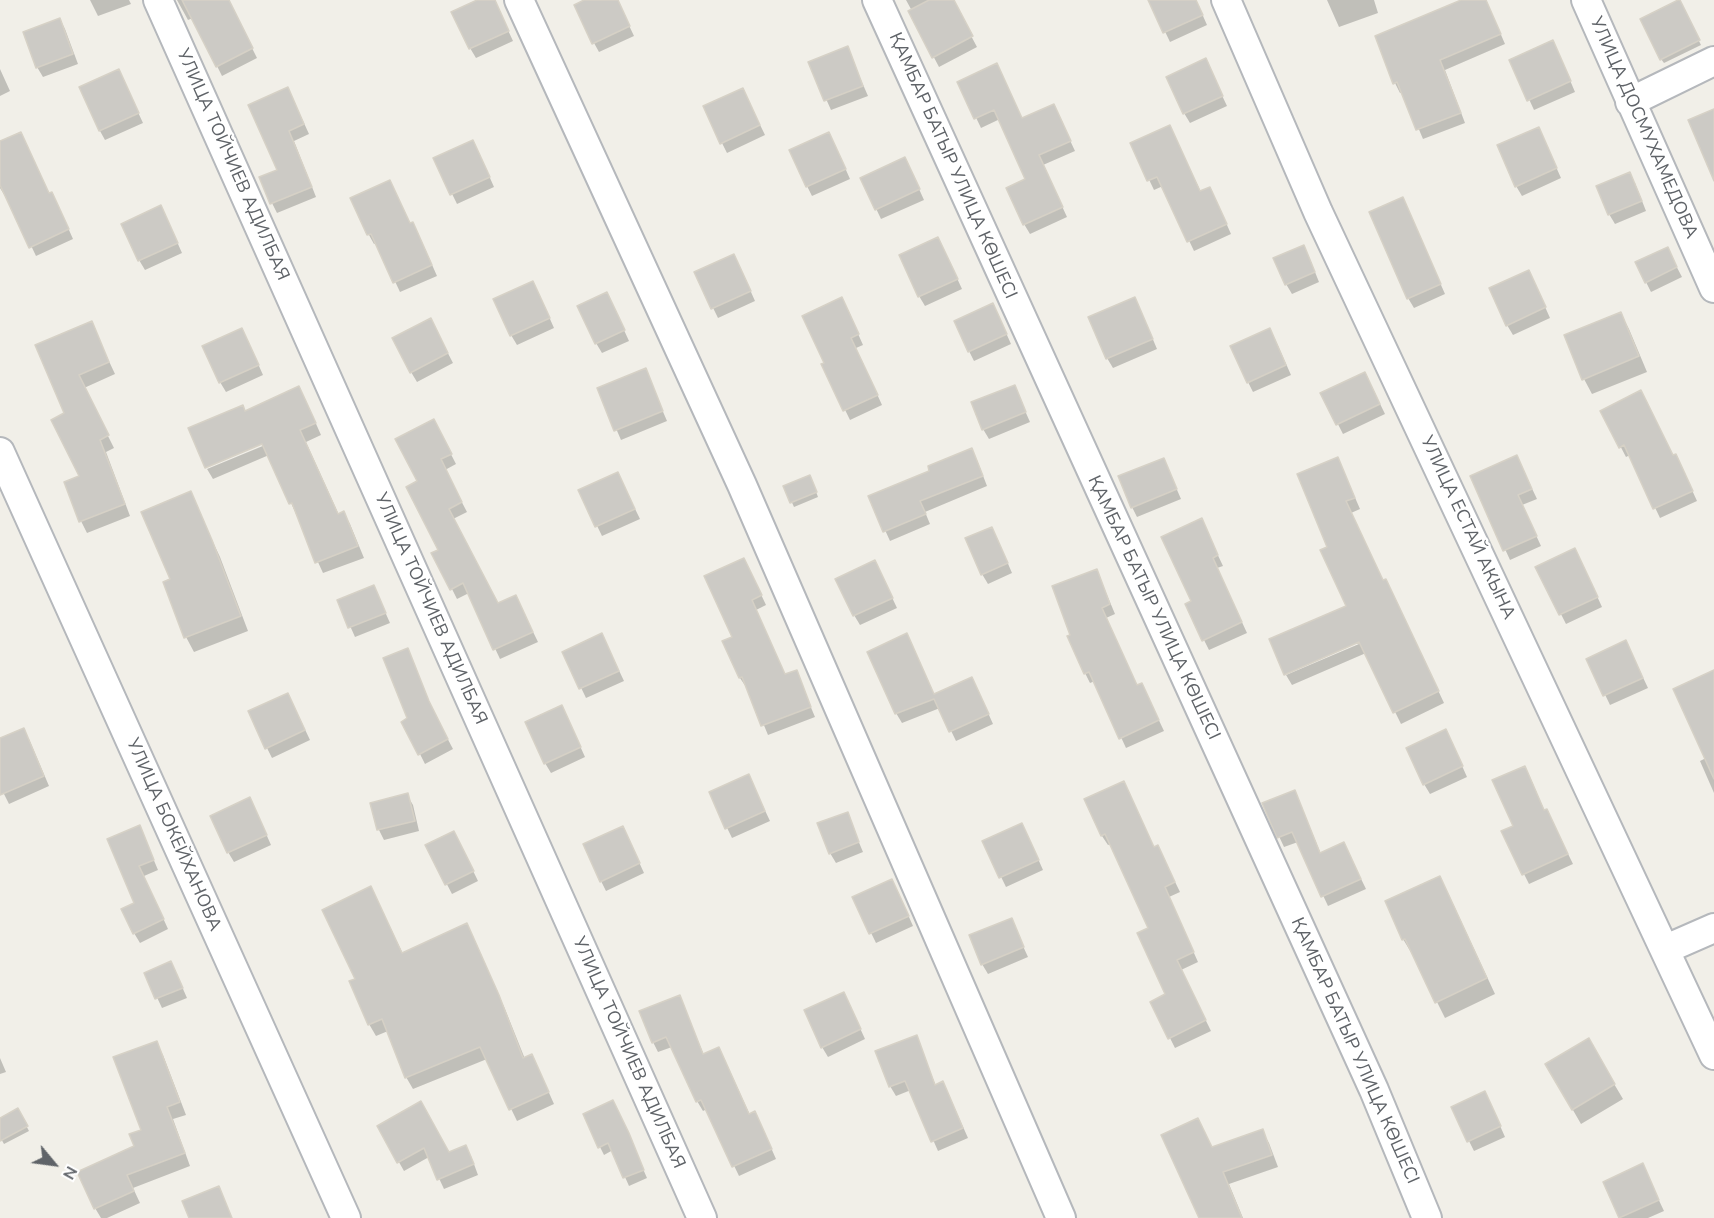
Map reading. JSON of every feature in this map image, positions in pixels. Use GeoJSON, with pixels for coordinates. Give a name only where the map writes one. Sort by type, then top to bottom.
{"type":"FeatureCollection","features":[{"type":"Feature","properties":{"kind":"street","name":"УЛИЦА ТОЙЧИЕВ АДИЛБАЯ"},"geometry":{"type":"LineString","coordinates":[[158,0],[702,1218]]}},
{"type":"Feature","properties":{"kind":"street"},"geometry":{"type":"LineString","coordinates":[[519,0],[742,484],[1061,1218]]}},
{"type":"Feature","properties":{"kind":"street","name":"ҚАМБАР БАТЫР УЛИЦА КӨШЕСІ"},"geometry":{"type":"LineString","coordinates":[[877,0],[1374,1090],[1427,1218]]}},
{"type":"Feature","properties":{"kind":"street","name":"УЛИЦА ЕСТАЙ АКЫНА"},"geometry":{"type":"LineString","coordinates":[[1226,0],[1318,212],[1714,1054]]}},
{"type":"Feature","properties":{"kind":"street","name":"УЛИЦА ДОСМУХАМЕДОВА"},"geometry":{"type":"LineString","coordinates":[[1586,0],[1714,288]]}},
{"type":"Feature","properties":{"kind":"street"},"geometry":{"type":"LineString","coordinates":[[1630,102],[1714,61]]}},
{"type":"Feature","properties":{"kind":"street","name":"УЛИЦА БОКЕЙХАНОВА"},"geometry":{"type":"LineString","coordinates":[[0,452],[346,1218]]}},
{"type":"Feature","properties":{"kind":"street"},"geometry":{"type":"LineString","coordinates":[[1666,949],[1714,928]]}},
{"type":"Feature","properties":{"kind":"building"},"geometry":{"type":"Polygon","coordinates":[[[182,0],[229,0],[253,48],[216,67],[182,0]]]}},
{"type":"Feature","properties":{"kind":"building"},"geometry":{"type":"Polygon","coordinates":[[[477,0],[495,0],[509,31],[469,49],[451,12],[477,0]]]}},
{"type":"Feature","properties":{"kind":"building"},"geometry":{"type":"Polygon","coordinates":[[[584,0],[618,0],[630,26],[592,44],[574,5],[584,0]]]}},
{"type":"Feature","properties":{"kind":"building"},"geometry":{"type":"Polygon","coordinates":[[[929,0],[954,0],[973,36],[932,58],[908,11],[929,0]]]}},
{"type":"Feature","properties":{"kind":"building"},"geometry":{"type":"Polygon","coordinates":[[[1148,0],[1196,0],[1203,15],[1163,33],[1148,0]]]}},
{"type":"Feature","properties":{"kind":"building"},"geometry":{"type":"Polygon","coordinates":[[[1461,0],[1486,0],[1501,34],[1440,60],[1461,113],[1416,130],[1397,82],[1393,84],[1375,36],[1461,0]]]}},
{"type":"Feature","properties":{"kind":"building"},"geometry":{"type":"Polygon","coordinates":[[[1678,0],[1700,40],[1660,60],[1640,19],[1678,0]]]}},
{"type":"Feature","properties":{"kind":"building"},"geometry":{"type":"Polygon","coordinates":[[[60,18],[73,54],[36,68],[23,32],[60,18]]]}},
{"type":"Feature","properties":{"kind":"building"},"geometry":{"type":"Polygon","coordinates":[[[1553,40],[1571,81],[1527,101],[1509,60],[1553,40]]]}},
{"type":"Feature","properties":{"kind":"building"},"geometry":{"type":"Polygon","coordinates":[[[848,46],[863,86],[824,101],[808,62],[848,46]]]}},
{"type":"Feature","properties":{"kind":"building"},"geometry":{"type":"Polygon","coordinates":[[[1206,58],[1223,96],[1183,114],[1166,77],[1206,58]]]}},
{"type":"Feature","properties":{"kind":"building"},"geometry":{"type":"Polygon","coordinates":[[[997,63],[1022,118],[1054,104],[1071,141],[1039,155],[1063,207],[1023,225],[1006,188],[1025,179],[994,110],[974,119],[957,82],[997,63]]]}},
{"type":"Feature","properties":{"kind":"building"},"geometry":{"type":"Polygon","coordinates":[[[119,69],[139,113],[99,131],[79,87],[119,69]]]}},
{"type":"Feature","properties":{"kind":"building"},"geometry":{"type":"Polygon","coordinates":[[[288,87],[304,124],[289,131],[312,187],[270,204],[259,177],[277,170],[248,105],[288,87]]]}},
{"type":"Feature","properties":{"kind":"building"},"geometry":{"type":"Polygon","coordinates":[[[743,88],[760,125],[720,144],[703,106],[743,88]]]}},
{"type":"Feature","properties":{"kind":"building"},"geometry":{"type":"Polygon","coordinates":[[[1714,109],[1714,181],[1688,120],[1714,109]]]}},
{"type":"Feature","properties":{"kind":"building"},"geometry":{"type":"Polygon","coordinates":[[[1170,125],[1200,191],[1210,187],[1227,224],[1187,242],[1157,177],[1147,181],[1130,143],[1170,125]]]}},
{"type":"Feature","properties":{"kind":"building"},"geometry":{"type":"Polygon","coordinates":[[[1539,127],[1557,168],[1515,187],[1497,145],[1539,127]]]}},
{"type":"Feature","properties":{"kind":"building"},"geometry":{"type":"Polygon","coordinates":[[[21,132],[49,193],[52,192],[69,229],[29,248],[0,185],[0,141],[21,132]]]}},
{"type":"Feature","properties":{"kind":"building"},"geometry":{"type":"Polygon","coordinates":[[[829,132],[846,169],[806,187],[789,150],[829,132]]]}},
{"type":"Feature","properties":{"kind":"building"},"geometry":{"type":"Polygon","coordinates":[[[473,140],[490,177],[450,195],[433,158],[473,140]]]}},
{"type":"Feature","properties":{"kind":"building"},"geometry":{"type":"Polygon","coordinates":[[[905,157],[920,189],[875,210],[860,178],[905,157]]]}},
{"type":"Feature","properties":{"kind":"building"},"geometry":{"type":"Polygon","coordinates":[[[1630,172],[1642,201],[1608,215],[1596,186],[1630,172]]]}},
{"type":"Feature","properties":{"kind":"building"},"geometry":{"type":"Polygon","coordinates":[[[390,180],[410,223],[413,222],[432,265],[393,283],[371,234],[367,235],[350,198],[390,180]]]}},
{"type":"Feature","properties":{"kind":"building"},"geometry":{"type":"Polygon","coordinates":[[[1403,197],[1441,284],[1407,299],[1369,212],[1403,197]]]}},
{"type":"Feature","properties":{"kind":"building"},"geometry":{"type":"Polygon","coordinates":[[[161,205],[178,243],[138,261],[121,224],[161,205]]]}},
{"type":"Feature","properties":{"kind":"building"},"geometry":{"type":"Polygon","coordinates":[[[938,237],[958,279],[918,297],[899,255],[938,237]]]}},
{"type":"Feature","properties":{"kind":"building"},"geometry":{"type":"Polygon","coordinates":[[[1304,245],[1315,272],[1285,285],[1273,258],[1304,245]]]}},
{"type":"Feature","properties":{"kind":"building"},"geometry":{"type":"Polygon","coordinates":[[[1668,247],[1677,267],[1645,283],[1635,262],[1668,247]]]}},
{"type":"Feature","properties":{"kind":"building"},"geometry":{"type":"Polygon","coordinates":[[[734,254],[751,291],[711,309],[694,272],[734,254]]]}},
{"type":"Feature","properties":{"kind":"building"},"geometry":{"type":"Polygon","coordinates":[[[1529,270],[1546,307],[1506,326],[1489,288],[1529,270]]]}},
{"type":"Feature","properties":{"kind":"building"},"geometry":{"type":"Polygon","coordinates":[[[533,281],[550,318],[510,336],[493,299],[533,281]]]}},
{"type":"Feature","properties":{"kind":"building"},"geometry":{"type":"Polygon","coordinates":[[[607,292],[625,330],[595,344],[577,306],[607,292]]]}},
{"type":"Feature","properties":{"kind":"building"},"geometry":{"type":"Polygon","coordinates":[[[842,297],[859,334],[851,338],[878,395],[843,411],[802,316],[842,297]]]}},
{"type":"Feature","properties":{"kind":"building"},"geometry":{"type":"Polygon","coordinates":[[[1135,297],[1153,339],[1106,359],[1088,317],[1135,297]]]}},
{"type":"Feature","properties":{"kind":"building"},"geometry":{"type":"Polygon","coordinates":[[[993,303],[1007,334],[968,352],[954,321],[993,303]]]}},
{"type":"Feature","properties":{"kind":"building"},"geometry":{"type":"Polygon","coordinates":[[[1621,312],[1639,356],[1582,380],[1564,335],[1621,312]]]}},
{"type":"Feature","properties":{"kind":"building"},"geometry":{"type":"Polygon","coordinates":[[[431,318],[448,353],[410,373],[392,338],[431,318]]]}},
{"type":"Feature","properties":{"kind":"building"},"geometry":{"type":"Polygon","coordinates":[[[92,321],[109,362],[79,375],[109,435],[100,440],[125,504],[79,522],[64,482],[79,476],[51,420],[64,413],[35,345],[92,321]]]}},
{"type":"Feature","properties":{"kind":"building"},"geometry":{"type":"Polygon","coordinates":[[[242,328],[259,365],[219,383],[202,346],[242,328]]]}},
{"type":"Feature","properties":{"kind":"building"},"geometry":{"type":"Polygon","coordinates":[[[1270,328],[1286,365],[1247,383],[1230,346],[1270,328]]]}},
{"type":"Feature","properties":{"kind":"building"},"geometry":{"type":"Polygon","coordinates":[[[646,368],[663,411],[614,431],[597,388],[646,368]]]}},
{"type":"Feature","properties":{"kind":"building"},"geometry":{"type":"Polygon","coordinates":[[[1365,372],[1380,404],[1336,425],[1320,393],[1365,372]]]}},
{"type":"Feature","properties":{"kind":"building"},"geometry":{"type":"Polygon","coordinates":[[[1015,385],[1026,412],[982,430],[971,402],[1015,385]]]}},
{"type":"Feature","properties":{"kind":"building"},"geometry":{"type":"Polygon","coordinates":[[[299,386],[316,423],[300,430],[338,514],[344,511],[358,546],[315,563],[292,503],[289,504],[262,444],[205,468],[188,428],[243,405],[245,411],[299,386]]]}},
{"type":"Feature","properties":{"kind":"building"},"geometry":{"type":"Polygon","coordinates":[[[1641,390],[1673,455],[1676,454],[1693,491],[1653,509],[1624,445],[1619,448],[1600,411],[1641,390]]]}},
{"type":"Feature","properties":{"kind":"building"},"geometry":{"type":"Polygon","coordinates":[[[434,419],[452,454],[441,459],[462,502],[449,509],[498,603],[516,595],[533,632],[493,650],[463,583],[450,590],[431,553],[438,550],[406,487],[417,481],[395,439],[434,419]]]}},
{"type":"Feature","properties":{"kind":"building"},"geometry":{"type":"Polygon","coordinates":[[[972,448],[983,476],[920,501],[926,514],[883,532],[868,496],[929,471],[928,466],[972,448]]]}},
{"type":"Feature","properties":{"kind":"building"},"geometry":{"type":"Polygon","coordinates":[[[1517,455],[1532,489],[1518,495],[1537,536],[1503,551],[1470,476],[1517,455]]]}},
{"type":"Feature","properties":{"kind":"building"},"geometry":{"type":"Polygon","coordinates":[[[1338,457],[1355,498],[1346,501],[1439,691],[1393,713],[1359,642],[1284,675],[1269,639],[1346,606],[1320,550],[1327,547],[1297,474],[1338,457]]]}},
{"type":"Feature","properties":{"kind":"building"},"geometry":{"type":"Polygon","coordinates":[[[1164,458],[1177,489],[1131,508],[1118,476],[1164,458]]]}},
{"type":"Feature","properties":{"kind":"building"},"geometry":{"type":"Polygon","coordinates":[[[618,472],[635,509],[595,527],[578,490],[618,472]]]}},
{"type":"Feature","properties":{"kind":"building"},"geometry":{"type":"Polygon","coordinates":[[[810,475],[817,492],[790,503],[783,486],[810,475]]]}},
{"type":"Feature","properties":{"kind":"building"},"geometry":{"type":"Polygon","coordinates":[[[191,491],[241,616],[184,638],[163,582],[170,579],[141,512],[191,491]]]}},
{"type":"Feature","properties":{"kind":"building"},"geometry":{"type":"Polygon","coordinates":[[[1202,518],[1218,555],[1213,558],[1242,622],[1202,641],[1185,604],[1191,601],[1161,537],[1202,518]]]}},
{"type":"Feature","properties":{"kind":"building"},"geometry":{"type":"Polygon","coordinates":[[[992,527],[1008,563],[981,575],[965,538],[992,527]]]}},
{"type":"Feature","properties":{"kind":"building"},"geometry":{"type":"Polygon","coordinates":[[[1575,548],[1598,597],[1559,615],[1535,567],[1575,548]]]}},
{"type":"Feature","properties":{"kind":"building"},"geometry":{"type":"Polygon","coordinates":[[[744,558],[762,595],[752,600],[785,674],[797,670],[811,707],[761,726],[742,677],[739,678],[722,641],[732,637],[704,576],[744,558]]]}},
{"type":"Feature","properties":{"kind":"building"},"geometry":{"type":"Polygon","coordinates":[[[875,560],[893,598],[853,616],[835,579],[875,560]]]}},
{"type":"Feature","properties":{"kind":"building"},"geometry":{"type":"Polygon","coordinates":[[[1097,569],[1110,604],[1102,608],[1137,685],[1142,683],[1159,720],[1119,739],[1089,672],[1084,674],[1067,636],[1070,635],[1052,586],[1097,569]]]}},
{"type":"Feature","properties":{"kind":"building"},"geometry":{"type":"Polygon","coordinates":[[[374,585],[386,613],[348,628],[337,600],[374,585]]]}},
{"type":"Feature","properties":{"kind":"building"},"geometry":{"type":"Polygon","coordinates":[[[602,633],[619,671],[579,689],[562,652],[602,633]]]}},
{"type":"Feature","properties":{"kind":"building"},"geometry":{"type":"Polygon","coordinates":[[[907,633],[934,694],[972,677],[989,714],[949,732],[934,699],[895,714],[867,652],[907,633]]]}},
{"type":"Feature","properties":{"kind":"building"},"geometry":{"type":"Polygon","coordinates":[[[1626,640],[1643,678],[1603,696],[1586,659],[1626,640]]]}},
{"type":"Feature","properties":{"kind":"building"},"geometry":{"type":"Polygon","coordinates":[[[408,648],[429,701],[448,739],[418,755],[401,722],[407,718],[383,658],[408,648]]]}},
{"type":"Feature","properties":{"kind":"building"},"geometry":{"type":"Polygon","coordinates":[[[1714,670],[1714,779],[1673,689],[1714,670]]]}},
{"type":"Feature","properties":{"kind":"building"},"geometry":{"type":"Polygon","coordinates":[[[288,693],[305,730],[265,749],[248,711],[288,693]]]}},
{"type":"Feature","properties":{"kind":"building"},"geometry":{"type":"Polygon","coordinates":[[[562,705],[581,747],[544,764],[525,722],[562,705]]]}},
{"type":"Feature","properties":{"kind":"building"},"geometry":{"type":"Polygon","coordinates":[[[24,728],[44,776],[0,795],[0,738],[24,728]]]}},
{"type":"Feature","properties":{"kind":"building"},"geometry":{"type":"Polygon","coordinates":[[[1446,729],[1463,766],[1423,785],[1406,748],[1446,729]]]}},
{"type":"Feature","properties":{"kind":"building"},"geometry":{"type":"Polygon","coordinates":[[[1525,766],[1544,810],[1547,809],[1568,854],[1522,875],[1501,831],[1513,826],[1492,780],[1525,766]]]}},
{"type":"Feature","properties":{"kind":"building"},"geometry":{"type":"Polygon","coordinates":[[[749,774],[765,811],[725,829],[709,792],[749,774]]]}},
{"type":"Feature","properties":{"kind":"building"},"geometry":{"type":"Polygon","coordinates":[[[1124,781],[1154,847],[1158,845],[1175,882],[1165,887],[1194,952],[1177,960],[1206,1020],[1168,1039],[1150,1002],[1165,994],[1137,933],[1148,928],[1105,834],[1101,836],[1084,799],[1124,781]]]}},
{"type":"Feature","properties":{"kind":"building"},"geometry":{"type":"Polygon","coordinates":[[[1295,790],[1320,853],[1344,842],[1361,879],[1321,897],[1292,832],[1277,838],[1262,803],[1295,790]]]}},
{"type":"Feature","properties":{"kind":"building"},"geometry":{"type":"Polygon","coordinates":[[[408,793],[415,821],[377,830],[370,803],[408,793]]]}},
{"type":"Feature","properties":{"kind":"building"},"geometry":{"type":"Polygon","coordinates":[[[250,797],[267,835],[227,853],[210,816],[250,797]]]}},
{"type":"Feature","properties":{"kind":"building"},"geometry":{"type":"Polygon","coordinates":[[[848,812],[859,842],[829,854],[817,823],[848,812]]]}},
{"type":"Feature","properties":{"kind":"building"},"geometry":{"type":"Polygon","coordinates":[[[1022,823],[1039,860],[999,878],[982,841],[1022,823]]]}},
{"type":"Feature","properties":{"kind":"building"},"geometry":{"type":"Polygon","coordinates":[[[140,825],[154,860],[139,866],[164,919],[133,934],[121,909],[134,903],[107,839],[140,825]]]}},
{"type":"Feature","properties":{"kind":"building"},"geometry":{"type":"Polygon","coordinates":[[[623,826],[640,863],[600,882],[583,844],[623,826]]]}},
{"type":"Feature","properties":{"kind":"building"},"geometry":{"type":"Polygon","coordinates":[[[454,831],[474,871],[445,885],[425,845],[454,831]]]}},
{"type":"Feature","properties":{"kind":"building"},"geometry":{"type":"Polygon","coordinates":[[[1440,876],[1487,978],[1435,1003],[1405,939],[1402,940],[1385,901],[1440,876]]]}},
{"type":"Feature","properties":{"kind":"building"},"geometry":{"type":"Polygon","coordinates":[[[892,879],[909,916],[869,934],[852,897],[892,879]]]}},
{"type":"Feature","properties":{"kind":"building"},"geometry":{"type":"Polygon","coordinates":[[[371,886],[402,953],[467,923],[499,995],[523,1058],[532,1054],[549,1092],[509,1110],[480,1047],[405,1078],[382,1019],[368,1025],[349,981],[355,979],[322,910],[371,886]]]}},
{"type":"Feature","properties":{"kind":"building"},"geometry":{"type":"Polygon","coordinates":[[[1012,918],[1024,947],[981,965],[969,935],[1012,918]]]}},
{"type":"Feature","properties":{"kind":"building"},"geometry":{"type":"Polygon","coordinates":[[[171,961],[183,988],[155,999],[144,973],[171,961]]]}},
{"type":"Feature","properties":{"kind":"building"},"geometry":{"type":"Polygon","coordinates":[[[844,992],[861,1029],[821,1048],[804,1010],[844,992]]]}},
{"type":"Feature","properties":{"kind":"building"},"geometry":{"type":"Polygon","coordinates":[[[680,995],[703,1054],[719,1047],[749,1114],[755,1111],[772,1149],[732,1167],[701,1100],[696,1102],[666,1037],[652,1043],[639,1011],[680,995]]]}},
{"type":"Feature","properties":{"kind":"building"},"geometry":{"type":"Polygon","coordinates":[[[917,1035],[935,1085],[943,1081],[963,1128],[931,1142],[905,1081],[889,1087],[875,1051],[917,1035]]]}},
{"type":"Feature","properties":{"kind":"building"},"geometry":{"type":"Polygon","coordinates":[[[1589,1038],[1615,1084],[1572,1110],[1545,1064],[1589,1038]]]}},
{"type":"Feature","properties":{"kind":"building"},"geometry":{"type":"Polygon","coordinates":[[[157,1041],[180,1102],[167,1107],[185,1153],[127,1175],[134,1191],[94,1209],[77,1172],[134,1146],[129,1134],[141,1130],[113,1057],[157,1041]]]}},
{"type":"Feature","properties":{"kind":"building"},"geometry":{"type":"Polygon","coordinates":[[[1485,1091],[1501,1126],[1467,1142],[1451,1107],[1485,1091]]]}},
{"type":"Feature","properties":{"kind":"building"},"geometry":{"type":"Polygon","coordinates":[[[613,1100],[644,1170],[623,1178],[608,1143],[598,1148],[583,1114],[613,1100]]]}},
{"type":"Feature","properties":{"kind":"building"},"geometry":{"type":"Polygon","coordinates":[[[421,1101],[449,1152],[466,1145],[474,1164],[437,1180],[424,1148],[397,1163],[377,1126],[421,1101]]]}},
{"type":"Feature","properties":{"kind":"building"},"geometry":{"type":"Polygon","coordinates":[[[18,1108],[28,1126],[0,1141],[0,1118],[18,1108]]]}},
{"type":"Feature","properties":{"kind":"building"},"geometry":{"type":"Polygon","coordinates":[[[1198,1118],[1212,1147],[1263,1129],[1272,1155],[1223,1172],[1242,1218],[1199,1218],[1161,1135],[1198,1118]]]}},
{"type":"Feature","properties":{"kind":"building"},"geometry":{"type":"Polygon","coordinates":[[[1643,1163],[1659,1200],[1619,1218],[1603,1182],[1643,1163]]]}},
{"type":"Feature","properties":{"kind":"building"},"geometry":{"type":"Polygon","coordinates":[[[219,1186],[232,1218],[189,1218],[182,1201],[219,1186]]]}}]}
